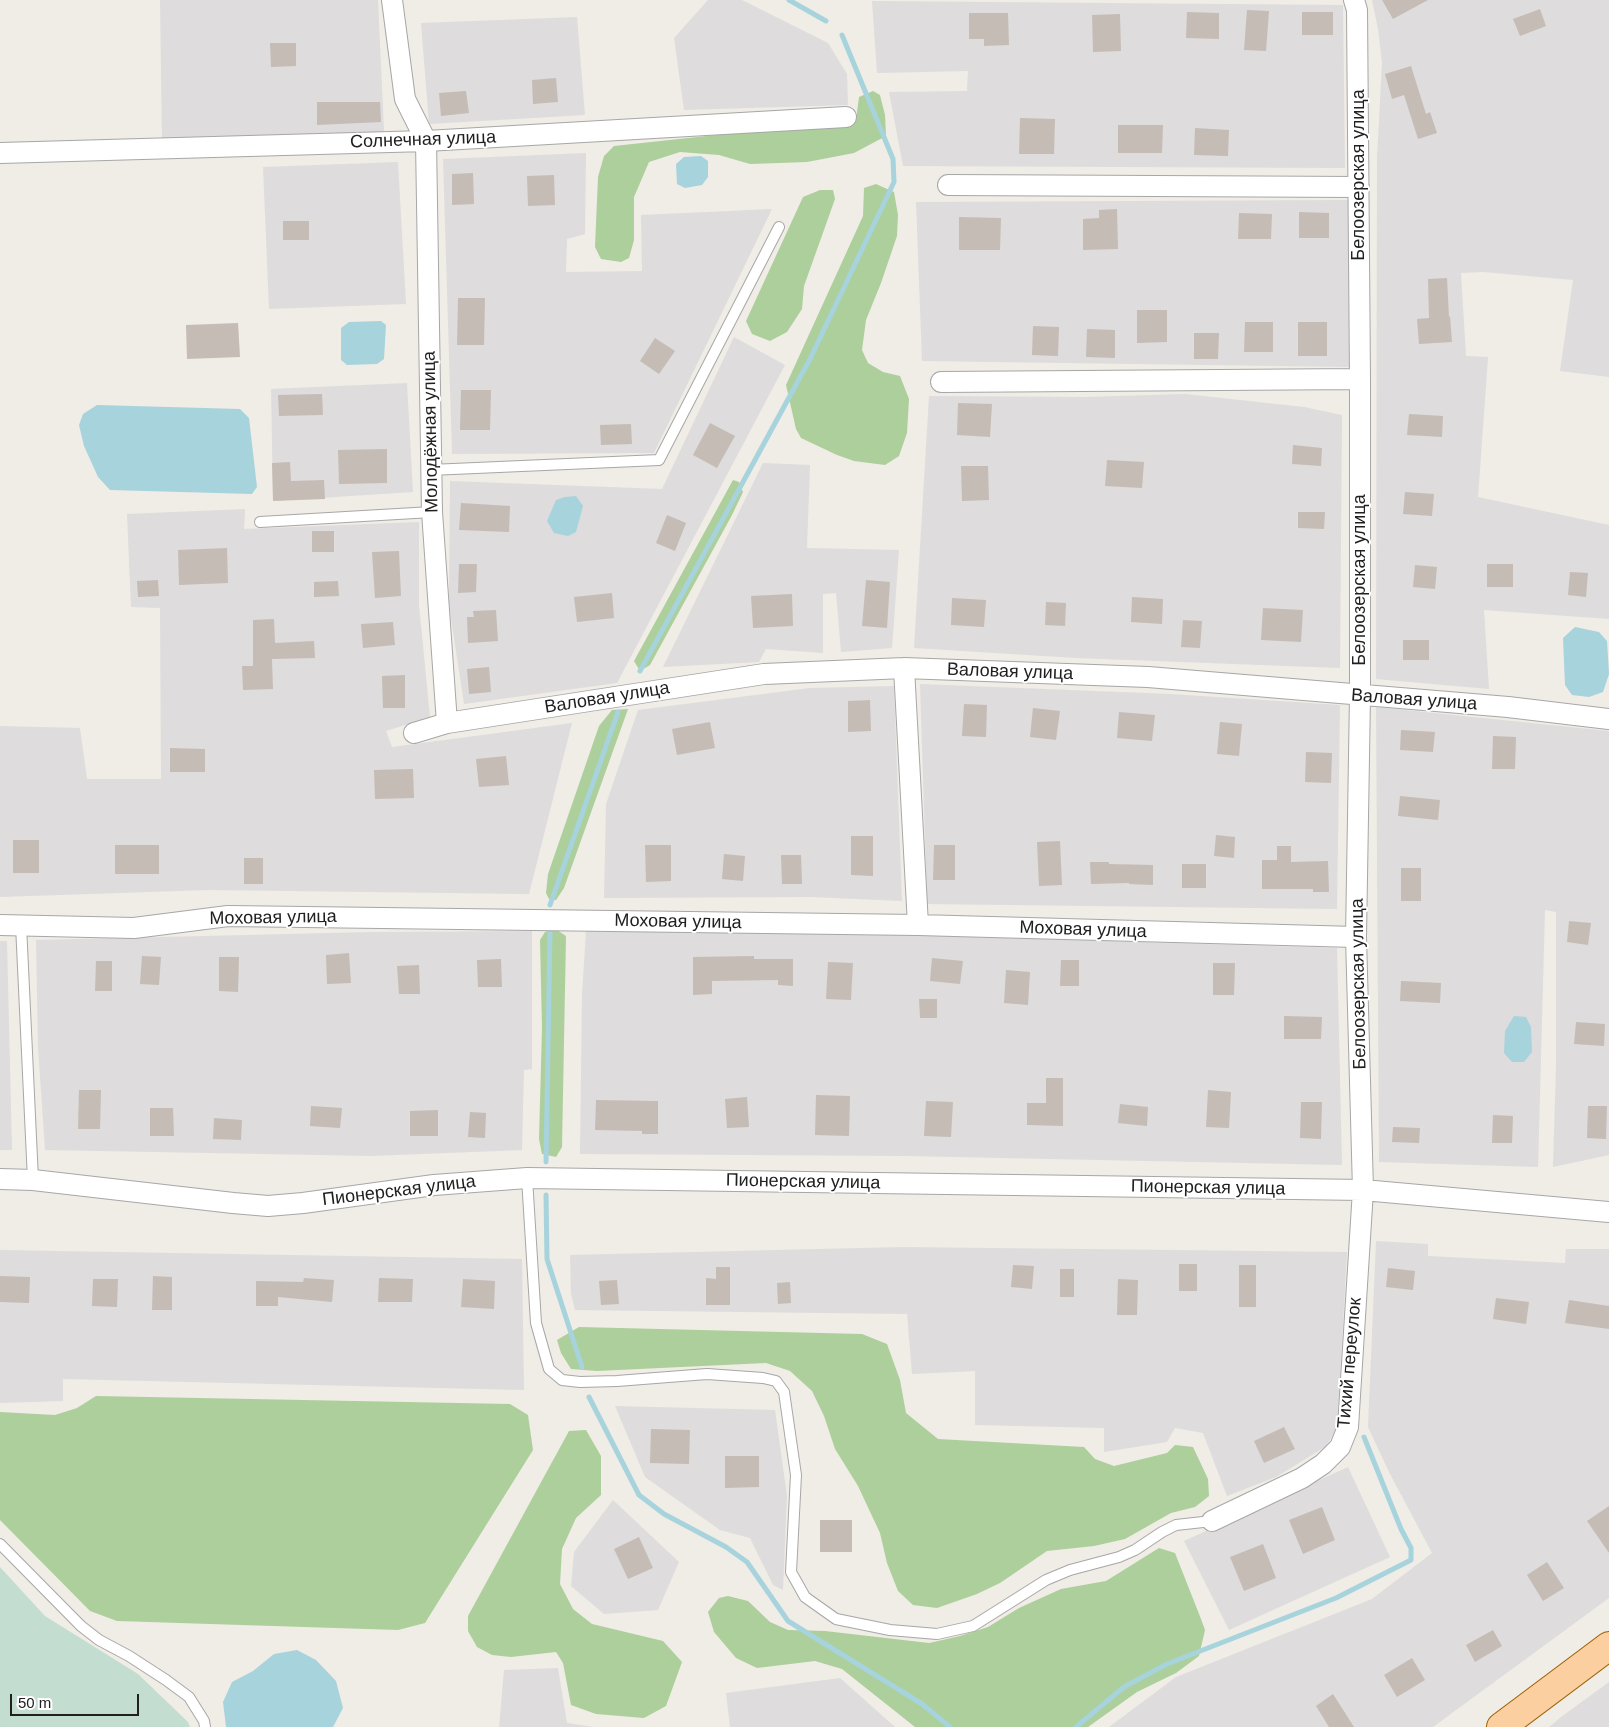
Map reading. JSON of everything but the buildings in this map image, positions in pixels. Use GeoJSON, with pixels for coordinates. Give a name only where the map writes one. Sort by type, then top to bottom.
{"type":"FeatureCollection","features":[{"type":"Feature","properties":{"kind":"main road"},"geometry":{"type":"LineString","coordinates":[[1502,1727],[1609,1646]]}},
{"type":"Feature","properties":{"kind":"street"},"geometry":{"type":"LineString","coordinates":[[392,0],[405,99],[426,141]]}},
{"type":"Feature","properties":{"kind":"street","name":"Белоозерская улица"},"geometry":{"type":"LineString","coordinates":[[1354,0],[1357,10],[1360,378],[1360,696],[1356,937],[1363,1190]]}},
{"type":"Feature","properties":{"kind":"street","name":"Солнечная улица"},"geometry":{"type":"LineString","coordinates":[[0,153],[426,141],[846,117]]}},
{"type":"Feature","properties":{"kind":"street","name":"Молодёжная улица"},"geometry":{"type":"LineString","coordinates":[[426,141],[430,470],[447,723]]}},
{"type":"Feature","properties":{"kind":"street"},"geometry":{"type":"LineString","coordinates":[[948,185],[1359,187]]}},
{"type":"Feature","properties":{"kind":"street"},"geometry":{"type":"LineString","coordinates":[[941,382],[1360,378]]}},
{"type":"Feature","properties":{"kind":"street"},"geometry":{"type":"LineString","coordinates":[[904,668],[918,925]]}},
{"type":"Feature","properties":{"kind":"street","name":"Валовая улица"},"geometry":{"type":"LineString","coordinates":[[414,733],[447,723],[764,674],[904,668],[1148,677],[1508,707],[1609,719]]}},
{"type":"Feature","properties":{"kind":"street","name":"Моховая улица"},"geometry":{"type":"LineString","coordinates":[[0,925],[134,928],[228,916],[918,925],[1356,937]]}},
{"type":"Feature","properties":{"kind":"street","name":"Пионерская улица"},"geometry":{"type":"LineString","coordinates":[[0,1179],[33,1180],[268,1206],[434,1185],[527,1178],[1363,1190],[1609,1212]]}},
{"type":"Feature","properties":{"kind":"street","name":"Тихий переулок"},"geometry":{"type":"LineString","coordinates":[[1212,1521],[1302,1478],[1323,1464],[1340,1446],[1348,1427],[1363,1190]]}},
{"type":"Feature","properties":{"kind":"lane"},"geometry":{"type":"LineString","coordinates":[[430,470],[659,460],[779,227]]}},
{"type":"Feature","properties":{"kind":"lane"},"geometry":{"type":"LineString","coordinates":[[260,522],[432,512]]}},
{"type":"Feature","properties":{"kind":"lane"},"geometry":{"type":"LineString","coordinates":[[21,925],[33,1180]]}},
{"type":"Feature","properties":{"kind":"lane"},"geometry":{"type":"LineString","coordinates":[[527,1178],[536,1323],[549,1369],[562,1380],[580,1382],[617,1382],[707,1374],[763,1378],[776,1382],[784,1392],[796,1474],[791,1572],[805,1597],[836,1619],[890,1630],[937,1634],[973,1626],[1046,1580],[1070,1570],[1118,1557],[1135,1550],[1176,1525],[1212,1521]]}},
{"type":"Feature","properties":{"kind":"lane"},"geometry":{"type":"LineString","coordinates":[[0,1544],[81,1626],[99,1640],[158,1675],[189,1697],[204,1721],[205,1727]]}},
{"type":"Feature","properties":{"kind":"shaded area"},"geometry":{"type":"Polygon","coordinates":[[[160,0],[378,0],[384,132],[162,139],[160,0]]]}},
{"type":"Feature","properties":{"kind":"shaded area"},"geometry":{"type":"Polygon","coordinates":[[[708,0],[742,0],[828,43],[847,74],[848,105],[684,110],[674,38],[708,0]]]}},
{"type":"Feature","properties":{"kind":"shaded area"},"geometry":{"type":"Polygon","coordinates":[[[1372,0],[1609,0],[1609,377],[1560,371],[1573,280],[1483,272],[1461,273],[1466,356],[1488,357],[1478,497],[1609,525],[1609,619],[1484,610],[1489,689],[1376,679],[1377,158],[1382,63],[1372,0]]]}},
{"type":"Feature","properties":{"kind":"shaded area"},"geometry":{"type":"Polygon","coordinates":[[[872,1],[1343,5],[1345,168],[903,166],[889,92],[967,91],[968,71],[877,73],[872,1]]]}},
{"type":"Feature","properties":{"kind":"shaded area"},"geometry":{"type":"Polygon","coordinates":[[[577,17],[585,115],[429,124],[421,23],[577,17]]]}},
{"type":"Feature","properties":{"kind":"shaded area"},"geometry":{"type":"Polygon","coordinates":[[[586,153],[585,234],[567,239],[566,272],[642,271],[641,215],[772,209],[654,453],[452,454],[443,159],[586,153]]]}},
{"type":"Feature","properties":{"kind":"shaded area"},"geometry":{"type":"Polygon","coordinates":[[[398,162],[406,304],[269,309],[263,167],[398,162]]]}},
{"type":"Feature","properties":{"kind":"shaded area"},"geometry":{"type":"Polygon","coordinates":[[[1350,200],[1349,367],[922,361],[916,202],[1350,200]]]}},
{"type":"Feature","properties":{"kind":"shaded area"},"geometry":{"type":"Polygon","coordinates":[[[734,337],[785,365],[617,683],[464,704],[449,605],[450,481],[662,489],[734,337]]]}},
{"type":"Feature","properties":{"kind":"shaded area"},"geometry":{"type":"Polygon","coordinates":[[[407,383],[413,492],[273,501],[271,389],[407,383]]]}},
{"type":"Feature","properties":{"kind":"shaded area"},"geometry":{"type":"Polygon","coordinates":[[[1185,394],[1304,407],[1342,415],[1340,668],[1076,658],[914,648],[929,396],[1086,397],[1185,394]]]}},
{"type":"Feature","properties":{"kind":"shaded area"},"geometry":{"type":"Polygon","coordinates":[[[763,463],[810,465],[807,548],[899,550],[892,648],[841,652],[836,593],[823,594],[823,653],[766,649],[759,662],[663,667],[763,463]]]}},
{"type":"Feature","properties":{"kind":"shaded area"},"geometry":{"type":"Polygon","coordinates":[[[245,509],[244,529],[419,522],[419,605],[430,717],[386,731],[392,747],[572,723],[529,894],[208,890],[0,897],[0,726],[80,728],[87,779],[161,779],[160,608],[131,607],[127,514],[245,509]]]}},
{"type":"Feature","properties":{"kind":"shaded area"},"geometry":{"type":"Polygon","coordinates":[[[920,684],[1170,694],[1340,705],[1337,909],[927,904],[920,684]]]}},
{"type":"Feature","properties":{"kind":"shaded area"},"geometry":{"type":"Polygon","coordinates":[[[894,686],[902,901],[811,897],[604,898],[606,804],[638,710],[810,688],[894,686]]]}},
{"type":"Feature","properties":{"kind":"shaded area"},"geometry":{"type":"Polygon","coordinates":[[[1376,707],[1609,731],[1609,1155],[1553,1167],[1556,1064],[1556,912],[1545,910],[1538,1167],[1379,1162],[1376,707]]]}},
{"type":"Feature","properties":{"kind":"shaded area"},"geometry":{"type":"Polygon","coordinates":[[[532,931],[532,1069],[524,1070],[522,1150],[372,1156],[45,1150],[38,1047],[36,940],[372,932],[532,931]]]}},
{"type":"Feature","properties":{"kind":"shaded area"},"geometry":{"type":"Polygon","coordinates":[[[586,931],[910,935],[1337,948],[1342,1165],[905,1156],[580,1154],[582,995],[586,931]]]}},
{"type":"Feature","properties":{"kind":"shaded area"},"geometry":{"type":"Polygon","coordinates":[[[0,941],[7,941],[12,1150],[0,1150],[0,941]]]}},
{"type":"Feature","properties":{"kind":"shaded area"},"geometry":{"type":"Polygon","coordinates":[[[1376,1241],[1428,1244],[1428,1256],[1565,1263],[1566,1249],[1609,1249],[1609,1598],[1433,1727],[1109,1727],[1176,1677],[1372,1599],[1432,1553],[1389,1472],[1368,1427],[1376,1241]]]}},
{"type":"Feature","properties":{"kind":"shaded area"},"geometry":{"type":"Polygon","coordinates":[[[903,1247],[1347,1252],[1337,1430],[1325,1447],[1276,1477],[1227,1496],[1203,1433],[1175,1428],[1167,1442],[1104,1452],[1104,1428],[975,1425],[975,1371],[912,1374],[907,1314],[575,1310],[571,1294],[570,1255],[903,1247]]]}},
{"type":"Feature","properties":{"kind":"shaded area"},"geometry":{"type":"Polygon","coordinates":[[[0,1250],[522,1259],[524,1390],[63,1379],[63,1401],[0,1403],[0,1250]]]}},
{"type":"Feature","properties":{"kind":"shaded area"},"geometry":{"type":"Polygon","coordinates":[[[615,1406],[775,1410],[787,1496],[783,1590],[773,1585],[750,1538],[720,1530],[645,1477],[615,1406]]]}},
{"type":"Feature","properties":{"kind":"shaded area"},"geometry":{"type":"Polygon","coordinates":[[[1348,1467],[1390,1557],[1229,1630],[1184,1541],[1348,1467]]]}},
{"type":"Feature","properties":{"kind":"shaded area"},"geometry":{"type":"Polygon","coordinates":[[[613,1500],[679,1562],[658,1610],[604,1614],[571,1586],[574,1552],[613,1500]]]}},
{"type":"Feature","properties":{"kind":"shaded area"},"geometry":{"type":"Polygon","coordinates":[[[558,1668],[567,1723],[594,1727],[499,1727],[504,1670],[558,1668]]]}},
{"type":"Feature","properties":{"kind":"shaded area"},"geometry":{"type":"Polygon","coordinates":[[[840,1678],[895,1727],[730,1727],[726,1693],[840,1678]]]}},
{"type":"Feature","properties":{"kind":"shaded area"},"geometry":{"type":"Polygon","coordinates":[[[1609,1682],[1609,1727],[1549,1727],[1561,1717],[1609,1682]]]}},
{"type":"Feature","properties":{"kind":"green space"},"geometry":{"type":"Polygon","coordinates":[[[873,91],[880,95],[885,115],[886,136],[854,153],[807,162],[750,164],[719,155],[680,152],[649,162],[634,197],[634,240],[629,258],[621,262],[601,259],[595,247],[598,177],[604,156],[614,146],[716,135],[846,126],[856,120],[859,97],[873,91]]]}},
{"type":"Feature","properties":{"kind":"green space"},"geometry":{"type":"Polygon","coordinates":[[[876,184],[894,192],[898,215],[897,236],[866,320],[862,350],[868,363],[883,372],[900,376],[909,399],[907,433],[899,456],[885,465],[854,461],[801,438],[796,429],[786,385],[863,216],[864,188],[876,184]]]}},
{"type":"Feature","properties":{"kind":"green space"},"geometry":{"type":"Polygon","coordinates":[[[820,190],[833,190],[835,199],[804,286],[802,309],[787,332],[770,341],[752,334],[746,321],[803,197],[820,190]]]}},
{"type":"Feature","properties":{"kind":"green space"},"geometry":{"type":"Polygon","coordinates":[[[733,480],[739,482],[743,492],[732,515],[650,665],[640,671],[634,661],[733,480]]]}},
{"type":"Feature","properties":{"kind":"green space"},"geometry":{"type":"Polygon","coordinates":[[[628,709],[564,888],[556,900],[549,899],[546,893],[548,874],[599,726],[612,710],[628,709]]]}},
{"type":"Feature","properties":{"kind":"green space"},"geometry":{"type":"Polygon","coordinates":[[[554,928],[566,936],[562,1147],[556,1157],[542,1154],[539,1139],[542,1028],[540,940],[545,932],[554,928]]]}},
{"type":"Feature","properties":{"kind":"green space"},"geometry":{"type":"Polygon","coordinates":[[[579,1327],[862,1334],[887,1344],[900,1380],[906,1413],[938,1439],[1084,1447],[1095,1459],[1114,1466],[1167,1453],[1175,1445],[1193,1447],[1208,1479],[1209,1496],[1195,1507],[1171,1513],[1125,1539],[1094,1546],[1047,1551],[1000,1583],[977,1594],[937,1608],[913,1605],[898,1591],[887,1563],[880,1533],[858,1486],[835,1449],[824,1416],[812,1391],[790,1371],[766,1363],[597,1371],[571,1369],[561,1353],[557,1340],[579,1327]]]}},
{"type":"Feature","properties":{"kind":"green space"},"geometry":{"type":"Polygon","coordinates":[[[96,1396],[510,1404],[528,1415],[533,1450],[425,1623],[398,1630],[117,1621],[90,1611],[0,1520],[0,1412],[55,1415],[77,1408],[96,1396]]]}},
{"type":"Feature","properties":{"kind":"green space"},"geometry":{"type":"Polygon","coordinates":[[[586,1430],[601,1456],[601,1495],[576,1518],[562,1549],[560,1584],[573,1609],[592,1624],[663,1641],[682,1662],[666,1706],[644,1718],[596,1714],[571,1705],[563,1663],[556,1652],[511,1657],[492,1655],[477,1647],[468,1631],[468,1616],[569,1431],[586,1430]]]}},
{"type":"Feature","properties":{"kind":"green space"},"geometry":{"type":"Polygon","coordinates":[[[1159,1548],[1175,1553],[1201,1619],[1205,1630],[1199,1656],[1176,1673],[1137,1692],[1088,1727],[915,1727],[842,1669],[815,1661],[757,1668],[736,1658],[714,1632],[708,1612],[719,1598],[728,1596],[748,1601],[770,1622],[788,1630],[825,1631],[929,1643],[988,1627],[1019,1608],[1061,1589],[1106,1581],[1159,1548]]]}},
{"type":"Feature","properties":{"kind":"green space"},"geometry":{"type":"Polygon","coordinates":[[[0,1567],[45,1616],[138,1674],[188,1722],[190,1727],[0,1727],[0,1567]]]}},
{"type":"Feature","properties":{"kind":"water"},"geometry":{"type":"Polygon","coordinates":[[[701,156],[708,161],[708,177],[702,185],[685,188],[677,184],[676,164],[684,157],[701,156]]]}},
{"type":"Feature","properties":{"kind":"water"},"geometry":{"type":"Polygon","coordinates":[[[381,321],[386,325],[384,359],[377,364],[347,365],[341,360],[341,328],[349,322],[381,321]]]}},
{"type":"Feature","properties":{"kind":"water"},"geometry":{"type":"Polygon","coordinates":[[[97,405],[240,409],[249,418],[257,487],[252,494],[110,490],[98,477],[84,446],[79,425],[83,414],[97,405]]]}},
{"type":"Feature","properties":{"kind":"water"},"geometry":{"type":"Polygon","coordinates":[[[576,496],[583,506],[576,532],[568,536],[554,533],[547,521],[556,500],[576,496]]]}},
{"type":"Feature","properties":{"kind":"water"},"geometry":{"type":"Polygon","coordinates":[[[1575,627],[1599,632],[1607,641],[1609,674],[1603,692],[1589,697],[1572,695],[1565,685],[1563,638],[1575,627]]]}},
{"type":"Feature","properties":{"kind":"water"},"geometry":{"type":"Polygon","coordinates":[[[1514,1016],[1526,1017],[1531,1027],[1532,1052],[1524,1062],[1512,1062],[1504,1053],[1505,1031],[1514,1016]]]}},
{"type":"Feature","properties":{"kind":"water"},"geometry":{"type":"Polygon","coordinates":[[[297,1650],[316,1660],[336,1681],[343,1708],[333,1727],[226,1727],[223,1702],[232,1682],[253,1671],[274,1654],[297,1650]]]}},
{"type":"Feature","properties":{"kind":"waterway"},"geometry":{"type":"LineString","coordinates":[[789,0],[826,21]]}},
{"type":"Feature","properties":{"kind":"waterway"},"geometry":{"type":"LineString","coordinates":[[640,671],[810,359],[894,182],[893,159],[842,35]]}},
{"type":"Feature","properties":{"kind":"waterway"},"geometry":{"type":"LineString","coordinates":[[550,905],[618,712]]}},
{"type":"Feature","properties":{"kind":"waterway"},"geometry":{"type":"LineString","coordinates":[[546,1162],[550,932]]}},
{"type":"Feature","properties":{"kind":"waterway"},"geometry":{"type":"LineString","coordinates":[[546,1195],[547,1259],[582,1367]]}},
{"type":"Feature","properties":{"kind":"waterway"},"geometry":{"type":"LineString","coordinates":[[589,1397],[639,1495],[664,1514],[726,1547],[747,1562],[788,1621],[922,1704],[950,1727]]}},
{"type":"Feature","properties":{"kind":"waterway"},"geometry":{"type":"LineString","coordinates":[[1076,1727],[1124,1687],[1167,1664],[1336,1598],[1411,1560],[1411,1548],[1401,1529],[1364,1437]]}}]}
